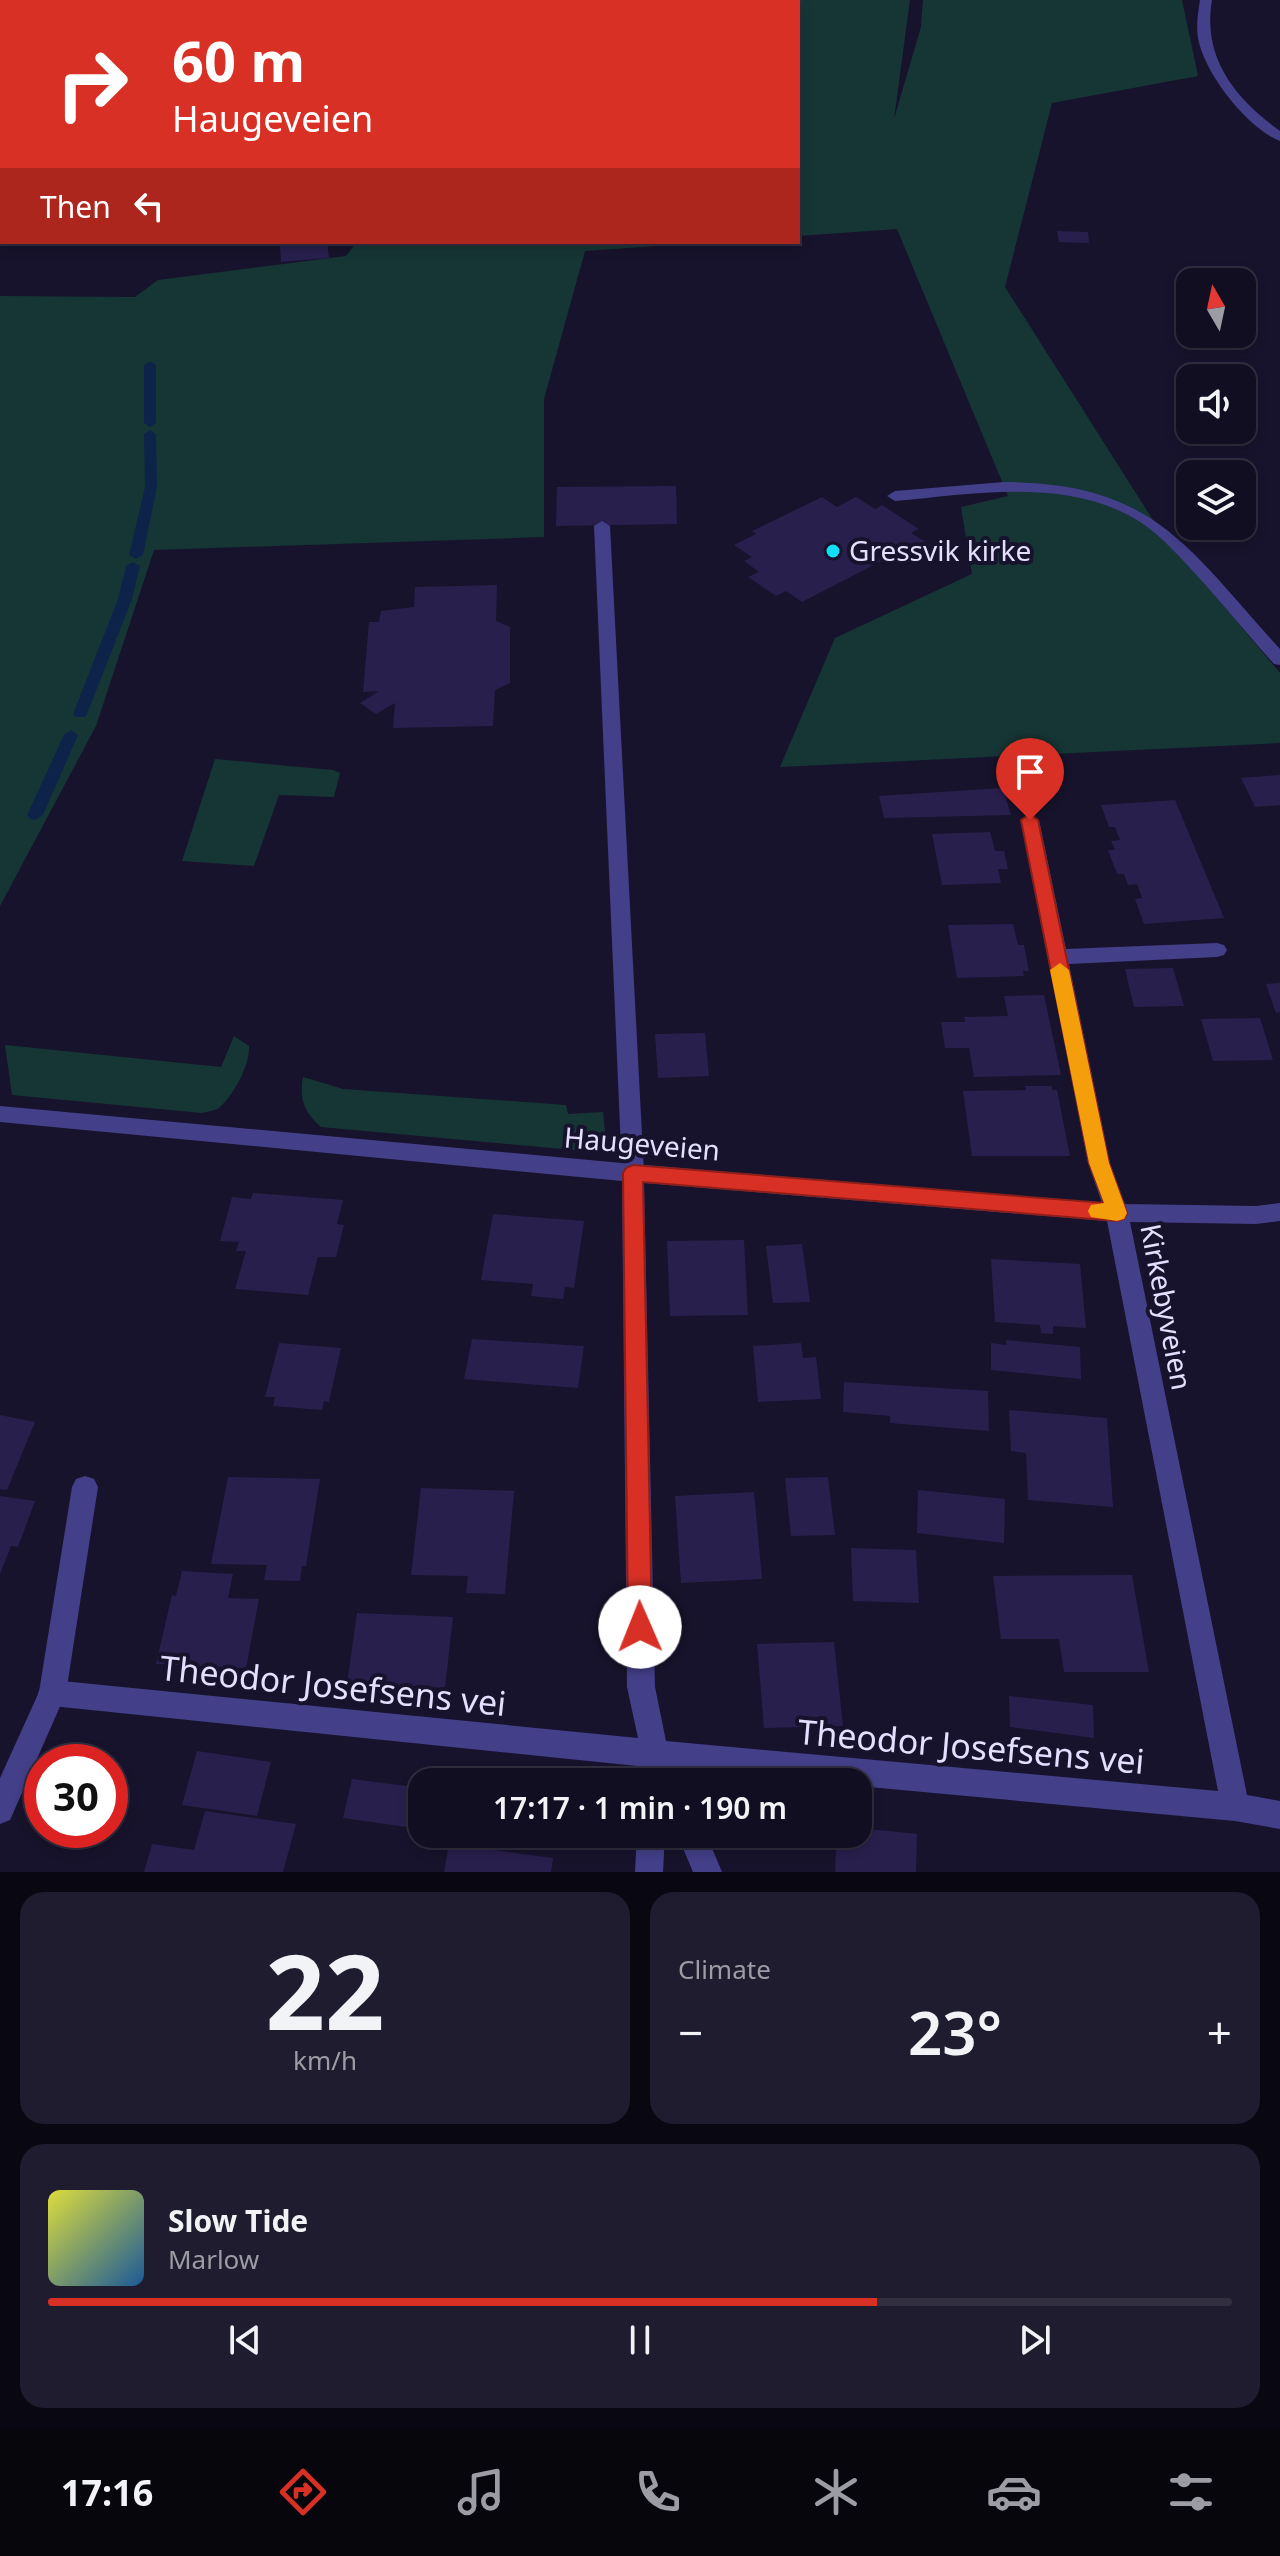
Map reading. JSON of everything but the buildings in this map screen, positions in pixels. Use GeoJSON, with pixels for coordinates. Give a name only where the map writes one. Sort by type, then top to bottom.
{"type":"FeatureCollection","features":[{"type":"Feature","properties":{"kind":"street"},"geometry":{"type":"LineString","coordinates":[[1206,0],[1202,24],[1206,48],[1223,80],[1246,108],[1280,137]]}},
{"type":"Feature","properties":{"kind":"street"},"geometry":{"type":"LineString","coordinates":[[895,496],[1024,485],[1100,496],[1147,519],[1168,536],[1280,660]]}},
{"type":"Feature","properties":{"kind":"street"},"geometry":{"type":"LineString","coordinates":[[602,526],[633,1173],[641,1687],[654,1768]]}},
{"type":"Feature","properties":{"kind":"street","name":"Kirkebyveien"},"geometry":{"type":"LineString","coordinates":[[1030,820],[1099,1163],[1117,1213],[1235,1807]]}},
{"type":"Feature","properties":{"kind":"street"},"geometry":{"type":"LineString","coordinates":[[1057,957],[1217,950]]}},
{"type":"Feature","properties":{"kind":"street","name":"Haugeveien"},"geometry":{"type":"LineString","coordinates":[[0,1114],[633,1173],[1117,1213],[1256,1215],[1280,1212]]}},
{"type":"Feature","properties":{"kind":"street"},"geometry":{"type":"LineString","coordinates":[[0,1810],[52,1693],[85,1487]]}},
{"type":"Feature","properties":{"kind":"street","name":"Theodor Josefsens vei"},"geometry":{"type":"LineString","coordinates":[[52,1693],[654,1768]]}},
{"type":"Feature","properties":{"kind":"street","name":"Theodor Josefsens vei"},"geometry":{"type":"LineString","coordinates":[[872,1783],[1235,1807],[1280,1815]]}},
{"type":"Feature","properties":{"kind":"street"},"geometry":{"type":"LineString","coordinates":[[649,1872],[650,1848]]}},
{"type":"Feature","properties":{"kind":"street"},"geometry":{"type":"LineString","coordinates":[[697,1848],[708,1872]]}},
{"type":"Feature","properties":{"kind":"green space"},"geometry":{"type":"Polygon","coordinates":[[[800,0],[910,0],[894,119],[921,27],[923,0],[1182,0],[1198,76],[1052,103],[1005,287],[1158,528],[1280,673],[1280,743],[780,767],[835,638],[972,574],[961,507],[1008,496],[897,229],[800,236],[800,0]]]}},
{"type":"Feature","properties":{"kind":"green space"},"geometry":{"type":"Polygon","coordinates":[[[355,244],[685,244],[585,251],[544,399],[544,537],[154,550],[96,726],[0,906],[0,296],[135,297],[158,280],[346,256],[355,244]]]}},
{"type":"Feature","properties":{"kind":"green space"},"geometry":{"type":"Polygon","coordinates":[[[215,759],[340,773],[334,797],[279,795],[254,866],[182,861],[215,759]]]}},
{"type":"Feature","properties":{"kind":"green space"},"geometry":{"type":"Polygon","coordinates":[[[234,1036],[249,1046],[247,1061],[231,1094],[212,1111],[202,1113],[12,1095],[5,1045],[221,1067],[234,1036]]]}},
{"type":"Feature","properties":{"kind":"green space"},"geometry":{"type":"Polygon","coordinates":[[[303,1077],[343,1089],[566,1105],[568,1114],[603,1112],[606,1141],[595,1152],[321,1127],[304,1105],[303,1077]]]}},
{"type":"Feature","properties":{"kind":"waterway"},"geometry":{"type":"LineString","coordinates":[[150,365],[150,423]]}},
{"type":"Feature","properties":{"kind":"waterway"},"geometry":{"type":"LineString","coordinates":[[136,555],[151,487],[150,434]]}},
{"type":"Feature","properties":{"kind":"waterway"},"geometry":{"type":"LineString","coordinates":[[80,714],[125,599],[133,566]]}},
{"type":"Feature","properties":{"kind":"waterway"},"geometry":{"type":"LineString","coordinates":[[35,815],[71,735]]}},
{"type":"Feature","properties":{"kind":"slow traffic"},"geometry":{"type":"LineString","coordinates":[[1060,970],[1099,1163],[1117,1213],[1099,1211]]}},
{"type":"Feature","properties":{"kind":"place","name":"Gressvik kirke"},"geometry":{"type":"Point","coordinates":[833,551]}},
{"type":"Feature","properties":{"kind":"route"},"geometry":{"type":"LineString","coordinates":[[640,1627],[633,1173],[1117,1213],[1099,1163],[1030,820]]}}]}
